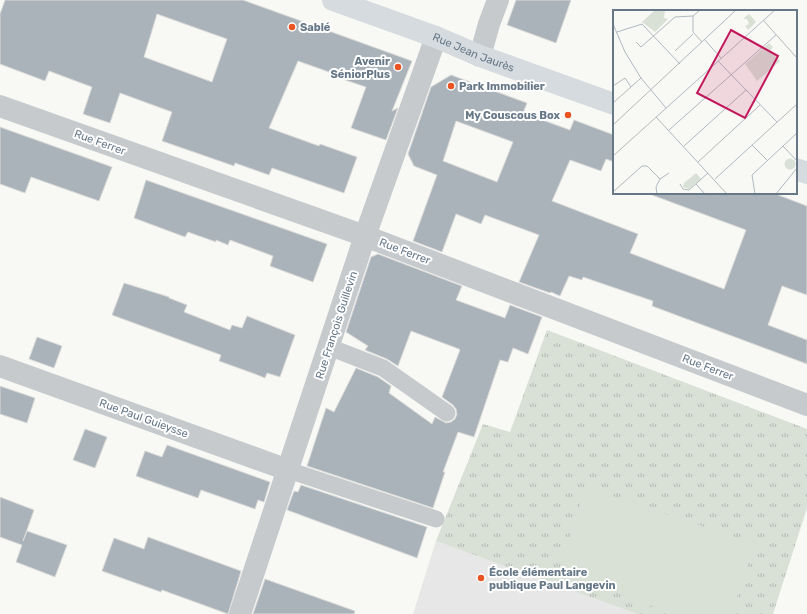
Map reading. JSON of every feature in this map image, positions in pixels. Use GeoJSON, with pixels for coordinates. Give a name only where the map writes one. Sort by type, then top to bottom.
{"type":"FeatureCollection","features":[{"type":"Feature","properties":{"kind":"main road","name":"Rue Jean Jaurès"},"geometry":{"type":"LineString","coordinates":[[333,0],[436,37],[480,56],[613,104]]}},
{"type":"Feature","properties":{"kind":"main road"},"geometry":{"type":"LineString","coordinates":[[797,169],[807,173]]}},
{"type":"Feature","properties":{"kind":"street"},"geometry":{"type":"LineString","coordinates":[[480,56],[489,24],[498,0]]}},
{"type":"Feature","properties":{"kind":"street","name":"Rue François Guillevin"},"geometry":{"type":"LineString","coordinates":[[240,614],[365,236],[436,37]]}},
{"type":"Feature","properties":{"kind":"street","name":"Rue Ferrer"},"geometry":{"type":"LineString","coordinates":[[0,106],[365,236],[807,405]]}},
{"type":"Feature","properties":{"kind":"street","name":"Rue Paul Guieysse"},"geometry":{"type":"LineString","coordinates":[[0,366],[288,470]]}},
{"type":"Feature","properties":{"kind":"lane"},"geometry":{"type":"LineString","coordinates":[[329,347],[382,368],[447,413]]}},
{"type":"Feature","properties":{"kind":"lane"},"geometry":{"type":"LineString","coordinates":[[288,470],[436,519]]}},
{"type":"Feature","properties":{"kind":"shaded area","name":"École élémentaire publique Paul Langevin"},"geometry":{"type":"Polygon","coordinates":[[[436,541],[637,614],[413,614],[436,541]]]}},
{"type":"Feature","properties":{"kind":"green space"},"geometry":{"type":"Polygon","coordinates":[[[547,330],[807,429],[807,508],[773,614],[637,614],[436,541],[483,424],[510,432],[547,330]]]}},
{"type":"Feature","properties":{"kind":"green space"},"geometry":{"type":"Polygon","coordinates":[[[586,487],[755,544],[731,614],[673,614],[559,571],[586,487]]]}},
{"type":"Feature","properties":{"kind":"building"},"geometry":{"type":"Polygon","coordinates":[[[5,0],[243,0],[412,61],[392,111],[398,108],[386,140],[351,128],[366,87],[345,80],[346,78],[298,61],[269,128],[319,146],[320,144],[357,157],[344,193],[272,168],[269,175],[235,163],[234,166],[162,141],[172,112],[120,93],[110,123],[83,114],[92,87],[49,71],[45,81],[0,64],[0,14],[5,0]],[[157,14],[144,57],[212,82],[227,39],[157,14]]]}},
{"type":"Feature","properties":{"kind":"building"},"geometry":{"type":"Polygon","coordinates":[[[516,0],[571,0],[556,43],[507,25],[516,0]]]}},
{"type":"Feature","properties":{"kind":"building"},"geometry":{"type":"Polygon","coordinates":[[[451,75],[527,103],[523,113],[570,130],[574,120],[613,135],[613,162],[606,159],[601,171],[570,160],[552,201],[638,234],[630,253],[724,289],[746,230],[652,194],[776,194],[807,206],[807,295],[782,286],[768,325],[807,340],[807,364],[652,306],[653,301],[583,277],[582,280],[569,276],[560,296],[519,282],[539,235],[485,215],[481,224],[456,214],[442,252],[413,241],[437,175],[414,166],[408,154],[431,87],[451,75]],[[456,121],[443,161],[497,182],[513,142],[456,121]]]}},
{"type":"Feature","properties":{"kind":"building"},"geometry":{"type":"Polygon","coordinates":[[[0,127],[112,167],[99,201],[31,177],[25,193],[0,184],[0,127]]]}},
{"type":"Feature","properties":{"kind":"building"},"geometry":{"type":"Polygon","coordinates":[[[146,180],[327,244],[313,282],[270,266],[273,256],[230,240],[228,245],[188,232],[185,237],[134,218],[146,180]]]}},
{"type":"Feature","properties":{"kind":"building"},"geometry":{"type":"Polygon","coordinates":[[[378,254],[462,286],[456,300],[505,318],[510,305],[542,317],[528,354],[513,348],[508,362],[500,360],[474,437],[458,432],[443,472],[445,472],[433,508],[307,466],[326,408],[334,412],[356,368],[378,377],[391,386],[389,393],[432,424],[435,417],[446,423],[455,419],[457,414],[453,405],[442,397],[460,350],[459,349],[411,331],[398,366],[387,359],[365,350],[368,346],[346,332],[371,257],[378,254]]]}},
{"type":"Feature","properties":{"kind":"building"},"geometry":{"type":"Polygon","coordinates":[[[124,283],[169,297],[187,305],[184,312],[230,330],[232,325],[242,328],[247,316],[295,335],[280,377],[267,373],[265,378],[219,361],[221,355],[112,315],[124,283]]]}},
{"type":"Feature","properties":{"kind":"building"},"geometry":{"type":"Polygon","coordinates":[[[37,337],[62,346],[54,368],[29,359],[37,337]]]}},
{"type":"Feature","properties":{"kind":"building"},"geometry":{"type":"Polygon","coordinates":[[[0,386],[35,398],[27,423],[0,414],[0,386]]]}},
{"type":"Feature","properties":{"kind":"building"},"geometry":{"type":"Polygon","coordinates":[[[85,429],[107,437],[95,468],[73,460],[85,429]]]}},
{"type":"Feature","properties":{"kind":"building"},"geometry":{"type":"Polygon","coordinates":[[[167,445],[270,482],[264,502],[258,500],[255,509],[201,490],[198,498],[136,476],[145,451],[162,457],[167,445]]]}},
{"type":"Feature","properties":{"kind":"building"},"geometry":{"type":"Polygon","coordinates":[[[301,485],[427,527],[417,558],[287,510],[294,491],[298,492],[301,485]]]}},
{"type":"Feature","properties":{"kind":"building"},"geometry":{"type":"Polygon","coordinates":[[[0,497],[34,510],[23,541],[27,531],[67,545],[55,577],[16,562],[22,545],[0,537],[0,497]]]}},
{"type":"Feature","properties":{"kind":"building"},"geometry":{"type":"Polygon","coordinates":[[[148,537],[241,571],[228,614],[162,590],[161,592],[102,571],[114,538],[144,549],[148,537]]]}},
{"type":"Feature","properties":{"kind":"building"},"geometry":{"type":"Polygon","coordinates":[[[265,579],[355,611],[354,614],[253,614],[265,579]]]}},
{"type":"Feature","properties":{"kind":"place","name":"Sablé"},"geometry":{"type":"Point","coordinates":[292,27]}},
{"type":"Feature","properties":{"kind":"place","name":"Avenir SéniorPlus"},"geometry":{"type":"Point","coordinates":[398,67]}},
{"type":"Feature","properties":{"kind":"place","name":"Park Immobilier"},"geometry":{"type":"Point","coordinates":[451,86]}},
{"type":"Feature","properties":{"kind":"place","name":"My Couscous Box"},"geometry":{"type":"Point","coordinates":[568,115]}},
{"type":"Feature","properties":{"kind":"place","name":"École élémentaire publique Paul Langevin"},"geometry":{"type":"Point","coordinates":[481,578]}}]}
